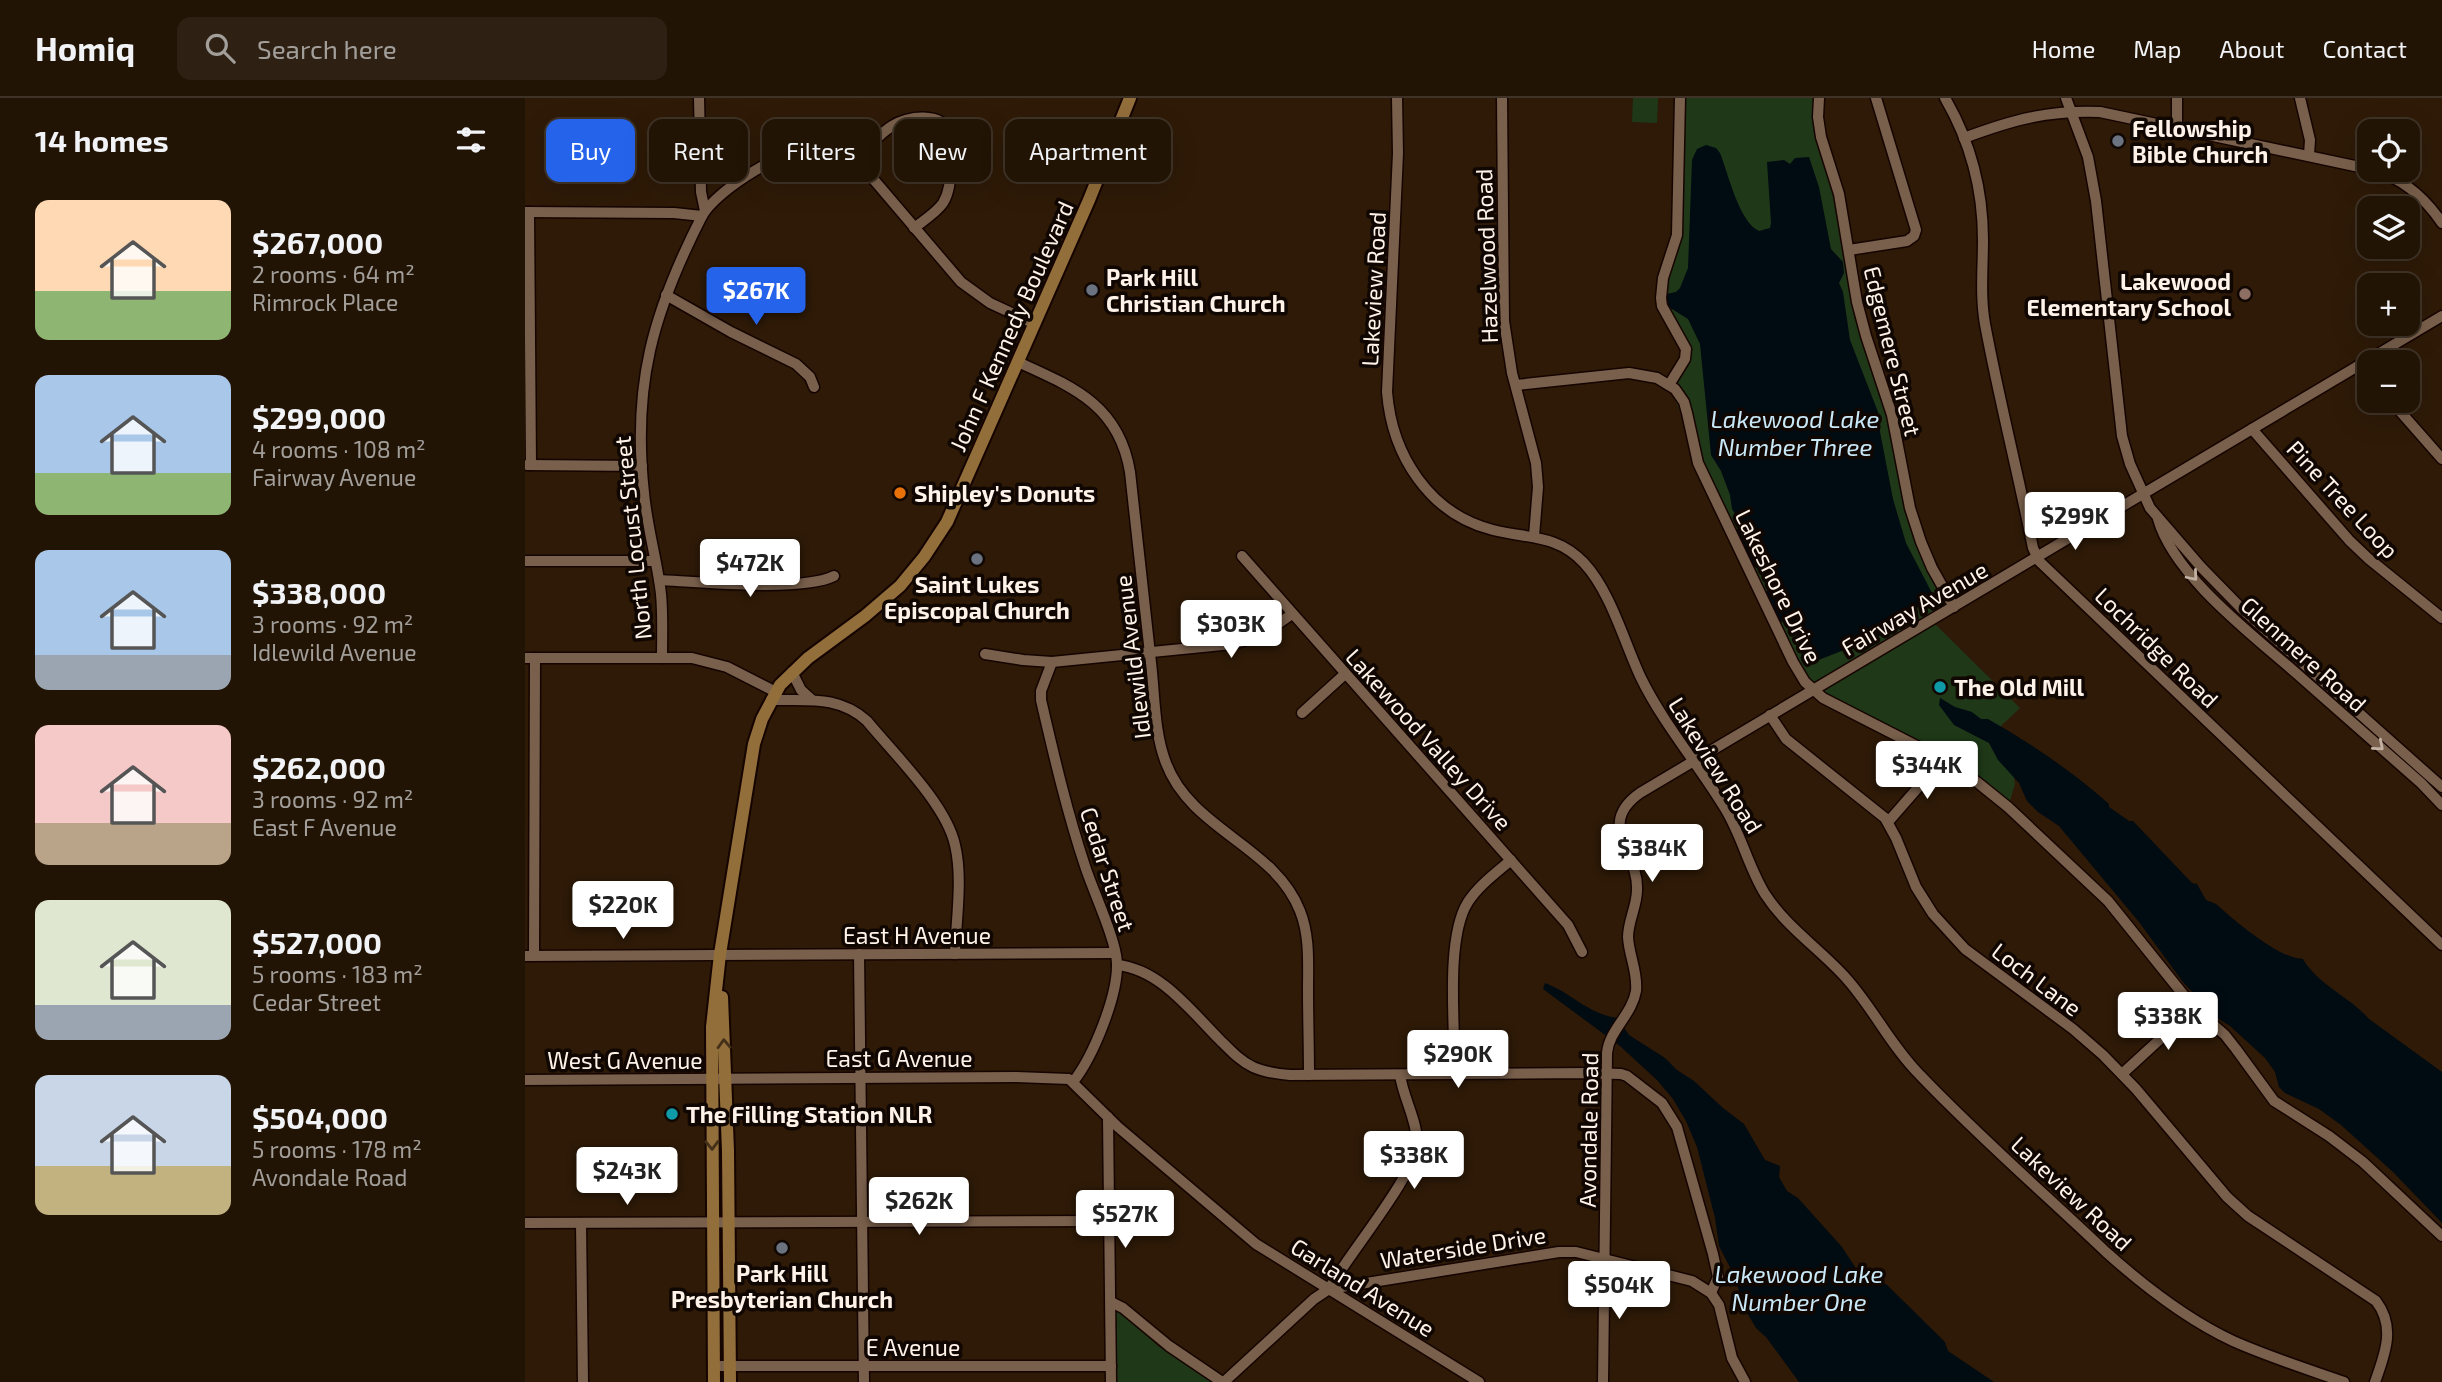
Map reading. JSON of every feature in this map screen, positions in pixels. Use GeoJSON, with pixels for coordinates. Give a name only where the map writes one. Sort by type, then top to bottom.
{"type":"FeatureCollection","features":[{"type":"Feature","properties":{"kind":"main road","name":"John F Kennedy Boulevard"},"geometry":{"type":"LineString","coordinates":[[730,1382],[729,1222],[719,1079],[712,1027],[720,954],[754,744],[773,696],[792,672],[884,600],[925,557],[947,522],[1035,324],[1130,98]]}},
{"type":"Feature","properties":{"kind":"main road","name":"John F Kennedy Boulevard"},"geometry":{"type":"LineString","coordinates":[[714,1382],[713,1222],[719,1079]]}},
{"type":"Feature","properties":{"kind":"street"},"geometry":{"type":"LineString","coordinates":[[699,98],[703,213]]}},
{"type":"Feature","properties":{"kind":"street","name":"Lakeview Road"},"geometry":{"type":"LineString","coordinates":[[1397,98],[1398,153],[1387,392],[1395,435],[1416,477],[1447,508],[1465,519],[1490,529],[1534,536],[1559,545],[1587,567],[1601,588],[1654,703],[1729,816],[1754,873],[1772,904],[1790,926],[1848,980],[1919,1075],[2106,1252],[2168,1303],[2232,1340],[2344,1382]]}},
{"type":"Feature","properties":{"kind":"street","name":"Hazelwood Road"},"geometry":{"type":"LineString","coordinates":[[1502,98],[1504,321],[1538,478],[1534,536]]}},
{"type":"Feature","properties":{"kind":"street"},"geometry":{"type":"LineString","coordinates":[[1516,385],[1629,373],[1657,378],[1669,384],[1685,359],[1686,348],[1662,306],[1661,289],[1677,235],[1680,98]]}},
{"type":"Feature","properties":{"kind":"street","name":"Edgemere Street"},"geometry":{"type":"LineString","coordinates":[[1819,98],[1821,137],[1839,194],[1863,326],[1892,415],[1914,522],[1932,568],[1954,607]]}},
{"type":"Feature","properties":{"kind":"street"},"geometry":{"type":"LineString","coordinates":[[1849,250],[1907,241],[1914,236],[1916,230],[1876,98]]}},
{"type":"Feature","properties":{"kind":"street"},"geometry":{"type":"LineString","coordinates":[[1945,98],[1964,138],[1981,201],[1985,324],[2037,557]]}},
{"type":"Feature","properties":{"kind":"street","name":"Glenmere Road"},"geometry":{"type":"LineString","coordinates":[[2066,98],[2088,157],[2097,201],[2122,436],[2142,493],[2158,519],[2242,609],[2442,787]]}},
{"type":"Feature","properties":{"kind":"street"},"geometry":{"type":"LineString","coordinates":[[2177,98],[2177,127]]}},
{"type":"Feature","properties":{"kind":"street"},"geometry":{"type":"LineString","coordinates":[[2300,98],[2310,140],[2309,155]]}},
{"type":"Feature","properties":{"kind":"street"},"geometry":{"type":"LineString","coordinates":[[1964,138],[2021,118],[2072,111],[2121,115],[2357,166]]}},
{"type":"Feature","properties":{"kind":"street"},"geometry":{"type":"LineString","coordinates":[[880,136],[900,121],[923,117],[933,119],[946,128],[950,135],[948,191],[939,207],[914,228]]}},
{"type":"Feature","properties":{"kind":"street"},"geometry":{"type":"LineString","coordinates":[[703,213],[712,201],[735,183],[762,168]]}},
{"type":"Feature","properties":{"kind":"street"},"geometry":{"type":"LineString","coordinates":[[875,182],[950,271],[972,291],[990,303],[1035,324]]}},
{"type":"Feature","properties":{"kind":"street"},"geometry":{"type":"LineString","coordinates":[[2401,182],[2411,188],[2442,223]]}},
{"type":"Feature","properties":{"kind":"street"},"geometry":{"type":"LineString","coordinates":[[642,466],[528,465],[527,212],[703,213]]}},
{"type":"Feature","properties":{"kind":"street","name":"North Locust Street"},"geometry":{"type":"LineString","coordinates":[[662,658],[659,580],[646,509],[642,466],[641,402],[652,337],[666,295],[703,213]]}},
{"type":"Feature","properties":{"kind":"street"},"geometry":{"type":"LineString","coordinates":[[666,295],[731,332],[796,364],[810,377],[814,387]]}},
{"type":"Feature","properties":{"kind":"street","name":"Fairway Avenue"},"geometry":{"type":"LineString","coordinates":[[2384,350],[2442,316]]}},
{"type":"Feature","properties":{"kind":"street","name":"Idlewild Avenue"},"geometry":{"type":"LineString","coordinates":[[1018,362],[1067,384],[1090,399],[1108,419],[1122,443],[1131,472],[1160,744],[1174,780],[1183,794],[1203,815],[1282,880],[1300,910],[1307,937],[1309,1075]]}},
{"type":"Feature","properties":{"kind":"street","name":"Fairway Avenue"},"geometry":{"type":"LineString","coordinates":[[1693,761],[2357,366]]}},
{"type":"Feature","properties":{"kind":"street","name":"Lakeshore Drive"},"geometry":{"type":"LineString","coordinates":[[1669,384],[1683,402],[1696,457],[1715,499],[1805,682],[1815,693],[1837,707],[1943,759],[1977,782],[2085,878],[2127,922],[2194,1008],[2225,1035],[2274,1101],[2363,1161],[2442,1236]]}},
{"type":"Feature","properties":{"kind":"street"},"geometry":{"type":"LineString","coordinates":[[2402,413],[2442,458]]}},
{"type":"Feature","properties":{"kind":"street","name":"Pine Tree Loop"},"geometry":{"type":"LineString","coordinates":[[2252,429],[2349,540],[2442,618]]}},
{"type":"Feature","properties":{"kind":"street","name":"Glenmere Road"},"geometry":{"type":"LineString","coordinates":[[2158,519],[2161,531],[2173,549],[2208,593],[2421,783],[2442,805]]}},
{"type":"Feature","properties":{"kind":"street","name":"Lakewood Valley Drive"},"geometry":{"type":"LineString","coordinates":[[1242,556],[1568,925],[1582,952]]}},
{"type":"Feature","properties":{"kind":"street","name":"Lochridge Road"},"geometry":{"type":"LineString","coordinates":[[2037,557],[2046,569],[2442,945]]}},
{"type":"Feature","properties":{"kind":"street"},"geometry":{"type":"LineString","coordinates":[[525,561],[655,561]]}},
{"type":"Feature","properties":{"kind":"street"},"geometry":{"type":"LineString","coordinates":[[659,580],[770,584],[821,581],[834,576]]}},
{"type":"Feature","properties":{"kind":"street"},"geometry":{"type":"LineString","coordinates":[[985,654],[1052,662],[1245,642],[1270,632],[1292,614]]}},
{"type":"Feature","properties":{"kind":"street"},"geometry":{"type":"LineString","coordinates":[[529,956],[530,658],[692,658],[727,667],[773,696],[843,705],[862,716],[946,820],[957,860],[955,954]]}},
{"type":"Feature","properties":{"kind":"street","name":"Cedar Street"},"geometry":{"type":"LineString","coordinates":[[1052,662],[1041,691],[1041,700],[1071,822],[1117,965],[1109,1008],[1081,1072],[1073,1082]]}},
{"type":"Feature","properties":{"kind":"street"},"geometry":{"type":"LineString","coordinates":[[792,672],[801,690],[811,699]]}},
{"type":"Feature","properties":{"kind":"street"},"geometry":{"type":"LineString","coordinates":[[1302,713],[1345,674]]}},
{"type":"Feature","properties":{"kind":"street","name":"Loch Lane"},"geometry":{"type":"LineString","coordinates":[[1770,715],[1786,739],[1888,822],[1916,887],[1946,930],[1974,956],[2073,1029],[2122,1074],[2227,1197],[2248,1216],[2376,1301],[2384,1314],[2388,1331],[2385,1355],[2375,1382]]}},
{"type":"Feature","properties":{"kind":"street"},"geometry":{"type":"LineString","coordinates":[[1888,822],[1943,759]]}},
{"type":"Feature","properties":{"kind":"street","name":"Avondale Road"},"geometry":{"type":"LineString","coordinates":[[1603,1382],[1609,1041],[1631,1008],[1636,990],[1628,934],[1637,890],[1633,866],[1622,844],[1620,820],[1633,799],[1693,761]]}},
{"type":"Feature","properties":{"kind":"street"},"geometry":{"type":"LineString","coordinates":[[1455,1074],[1454,950],[1458,925],[1473,895],[1511,860]]}},
{"type":"Feature","properties":{"kind":"street","name":"East H Avenue"},"geometry":{"type":"LineString","coordinates":[[529,956],[1115,953]]}},
{"type":"Feature","properties":{"kind":"street"},"geometry":{"type":"LineString","coordinates":[[859,954],[864,1382]]}},
{"type":"Feature","properties":{"kind":"street"},"geometry":{"type":"LineString","coordinates":[[1117,965],[1139,970],[1162,985],[1246,1063],[1264,1071],[1283,1075],[1621,1074],[1644,1087],[1662,1103],[1677,1128],[1718,1278],[1711,1293],[1719,1305],[1732,1358],[1745,1382]]}},
{"type":"Feature","properties":{"kind":"street"},"geometry":{"type":"LineString","coordinates":[[2122,1074],[2194,1008]]}},
{"type":"Feature","properties":{"kind":"street"},"geometry":{"type":"LineString","coordinates":[[1111,1302],[1223,1382],[1314,1299],[1329,1289],[1412,1165],[1417,1141],[1400,1075]]}},
{"type":"Feature","properties":{"kind":"street","name":"East G Avenue"},"geometry":{"type":"LineString","coordinates":[[719,1079],[1063,1077],[1073,1082]]}},
{"type":"Feature","properties":{"kind":"street","name":"West G Avenue"},"geometry":{"type":"LineString","coordinates":[[525,1080],[719,1079]]}},
{"type":"Feature","properties":{"kind":"street","name":"Garland Avenue"},"geometry":{"type":"LineString","coordinates":[[1073,1082],[1108,1117],[1256,1244],[1479,1382]]}},
{"type":"Feature","properties":{"kind":"street"},"geometry":{"type":"LineString","coordinates":[[1108,1117],[1111,1382]]}},
{"type":"Feature","properties":{"kind":"street"},"geometry":{"type":"LineString","coordinates":[[525,1223],[1110,1221]]}},
{"type":"Feature","properties":{"kind":"street"},"geometry":{"type":"LineString","coordinates":[[581,1223],[583,1382]]}},
{"type":"Feature","properties":{"kind":"street","name":"Waterside Drive"},"geometry":{"type":"LineString","coordinates":[[1329,1289],[1559,1252],[1576,1252],[1692,1282],[1711,1293]]}},
{"type":"Feature","properties":{"kind":"street","name":"E Avenue"},"geometry":{"type":"LineString","coordinates":[[714,1366],[1111,1366]]}},
{"type":"Feature","properties":{"kind":"green space"},"geometry":{"type":"Polygon","coordinates":[[[1633,98],[1658,98],[1657,123],[1632,122],[1633,98]]]}},
{"type":"Feature","properties":{"kind":"green space","name":"Lakewood Lake Number Three"},"geometry":{"type":"Polygon","coordinates":[[[1679,98],[1820,98],[1819,126],[1834,174],[1857,302],[1885,389],[1910,508],[1954,607],[1932,621],[2020,708],[2001,726],[1992,749],[2014,777],[2015,784],[2008,807],[1965,773],[1810,688],[1691,438],[1669,385],[1685,359],[1684,343],[1665,298],[1673,252],[1679,98]]]}},
{"type":"Feature","properties":{"kind":"green space"},"geometry":{"type":"Polygon","coordinates":[[[1111,1302],[1158,1346],[1212,1382],[1111,1382],[1111,1302]]]}},
{"type":"Feature","properties":{"kind":"water","name":"Lakewood Lake Number Three"},"geometry":{"type":"Polygon","coordinates":[[[1706,145],[1716,148],[1720,153],[1740,208],[1752,226],[1759,231],[1770,228],[1771,223],[1767,162],[1784,160],[1790,164],[1795,158],[1809,157],[1819,187],[1831,249],[1843,262],[1844,273],[1839,283],[1843,292],[1850,340],[1878,412],[1893,499],[1906,543],[1933,595],[1888,626],[1886,633],[1874,638],[1869,637],[1816,661],[1806,655],[1790,621],[1778,622],[1765,592],[1773,588],[1761,568],[1752,567],[1736,530],[1743,526],[1732,509],[1721,471],[1711,455],[1700,344],[1688,319],[1667,306],[1666,294],[1676,292],[1680,288],[1688,268],[1692,160],[1697,149],[1706,145]]]}},
{"type":"Feature","properties":{"kind":"water"},"geometry":{"type":"Polygon","coordinates":[[[1940,698],[1955,707],[1972,712],[1981,719],[1988,719],[2066,769],[2109,804],[2109,807],[2133,821],[2192,883],[2197,884],[2206,900],[2216,904],[2270,946],[2282,953],[2303,959],[2325,984],[2442,1072],[2442,1223],[2393,1172],[2341,1125],[2319,1109],[2285,1093],[2279,1087],[2275,1072],[2265,1058],[2216,1017],[2183,982],[2139,922],[2059,826],[2027,801],[2019,783],[1998,760],[1989,743],[1954,725],[1939,705],[1940,698]]]}},
{"type":"Feature","properties":{"kind":"water","name":"Lakewood Lake Number One"},"geometry":{"type":"Polygon","coordinates":[[[1545,983],[1596,1012],[1617,1018],[1629,1035],[1665,1058],[1744,1124],[1765,1160],[1780,1166],[1779,1177],[1787,1191],[1798,1198],[1842,1247],[1861,1276],[1870,1283],[1886,1284],[1945,1342],[1948,1351],[1994,1382],[1799,1382],[1766,1337],[1756,1328],[1744,1308],[1735,1277],[1719,1246],[1715,1218],[1697,1147],[1673,1099],[1657,1080],[1620,1046],[1543,989],[1545,983]]]}},
{"type":"Feature","properties":{"kind":"place","name":"Fellowship Bible Church"},"geometry":{"type":"Point","coordinates":[2118,141]}},
{"type":"Feature","properties":{"kind":"place","name":"Park Hill Christian Church"},"geometry":{"type":"Point","coordinates":[1092,290]}},
{"type":"Feature","properties":{"kind":"place","name":"Lakewood Elementary School"},"geometry":{"type":"Point","coordinates":[2245,294]}},
{"type":"Feature","properties":{"kind":"place","name":"Shipley's Donuts"},"geometry":{"type":"Point","coordinates":[900,493]}},
{"type":"Feature","properties":{"kind":"place","name":"Saint Lukes Episcopal Church"},"geometry":{"type":"Point","coordinates":[977,559]}},
{"type":"Feature","properties":{"kind":"place","name":"The Old Mill"},"geometry":{"type":"Point","coordinates":[1940,687]}},
{"type":"Feature","properties":{"kind":"place","name":"The Filling Station NLR"},"geometry":{"type":"Point","coordinates":[672,1114]}},
{"type":"Feature","properties":{"kind":"place","name":"Park Hill Presbyterian Church"},"geometry":{"type":"Point","coordinates":[782,1248]}}]}
